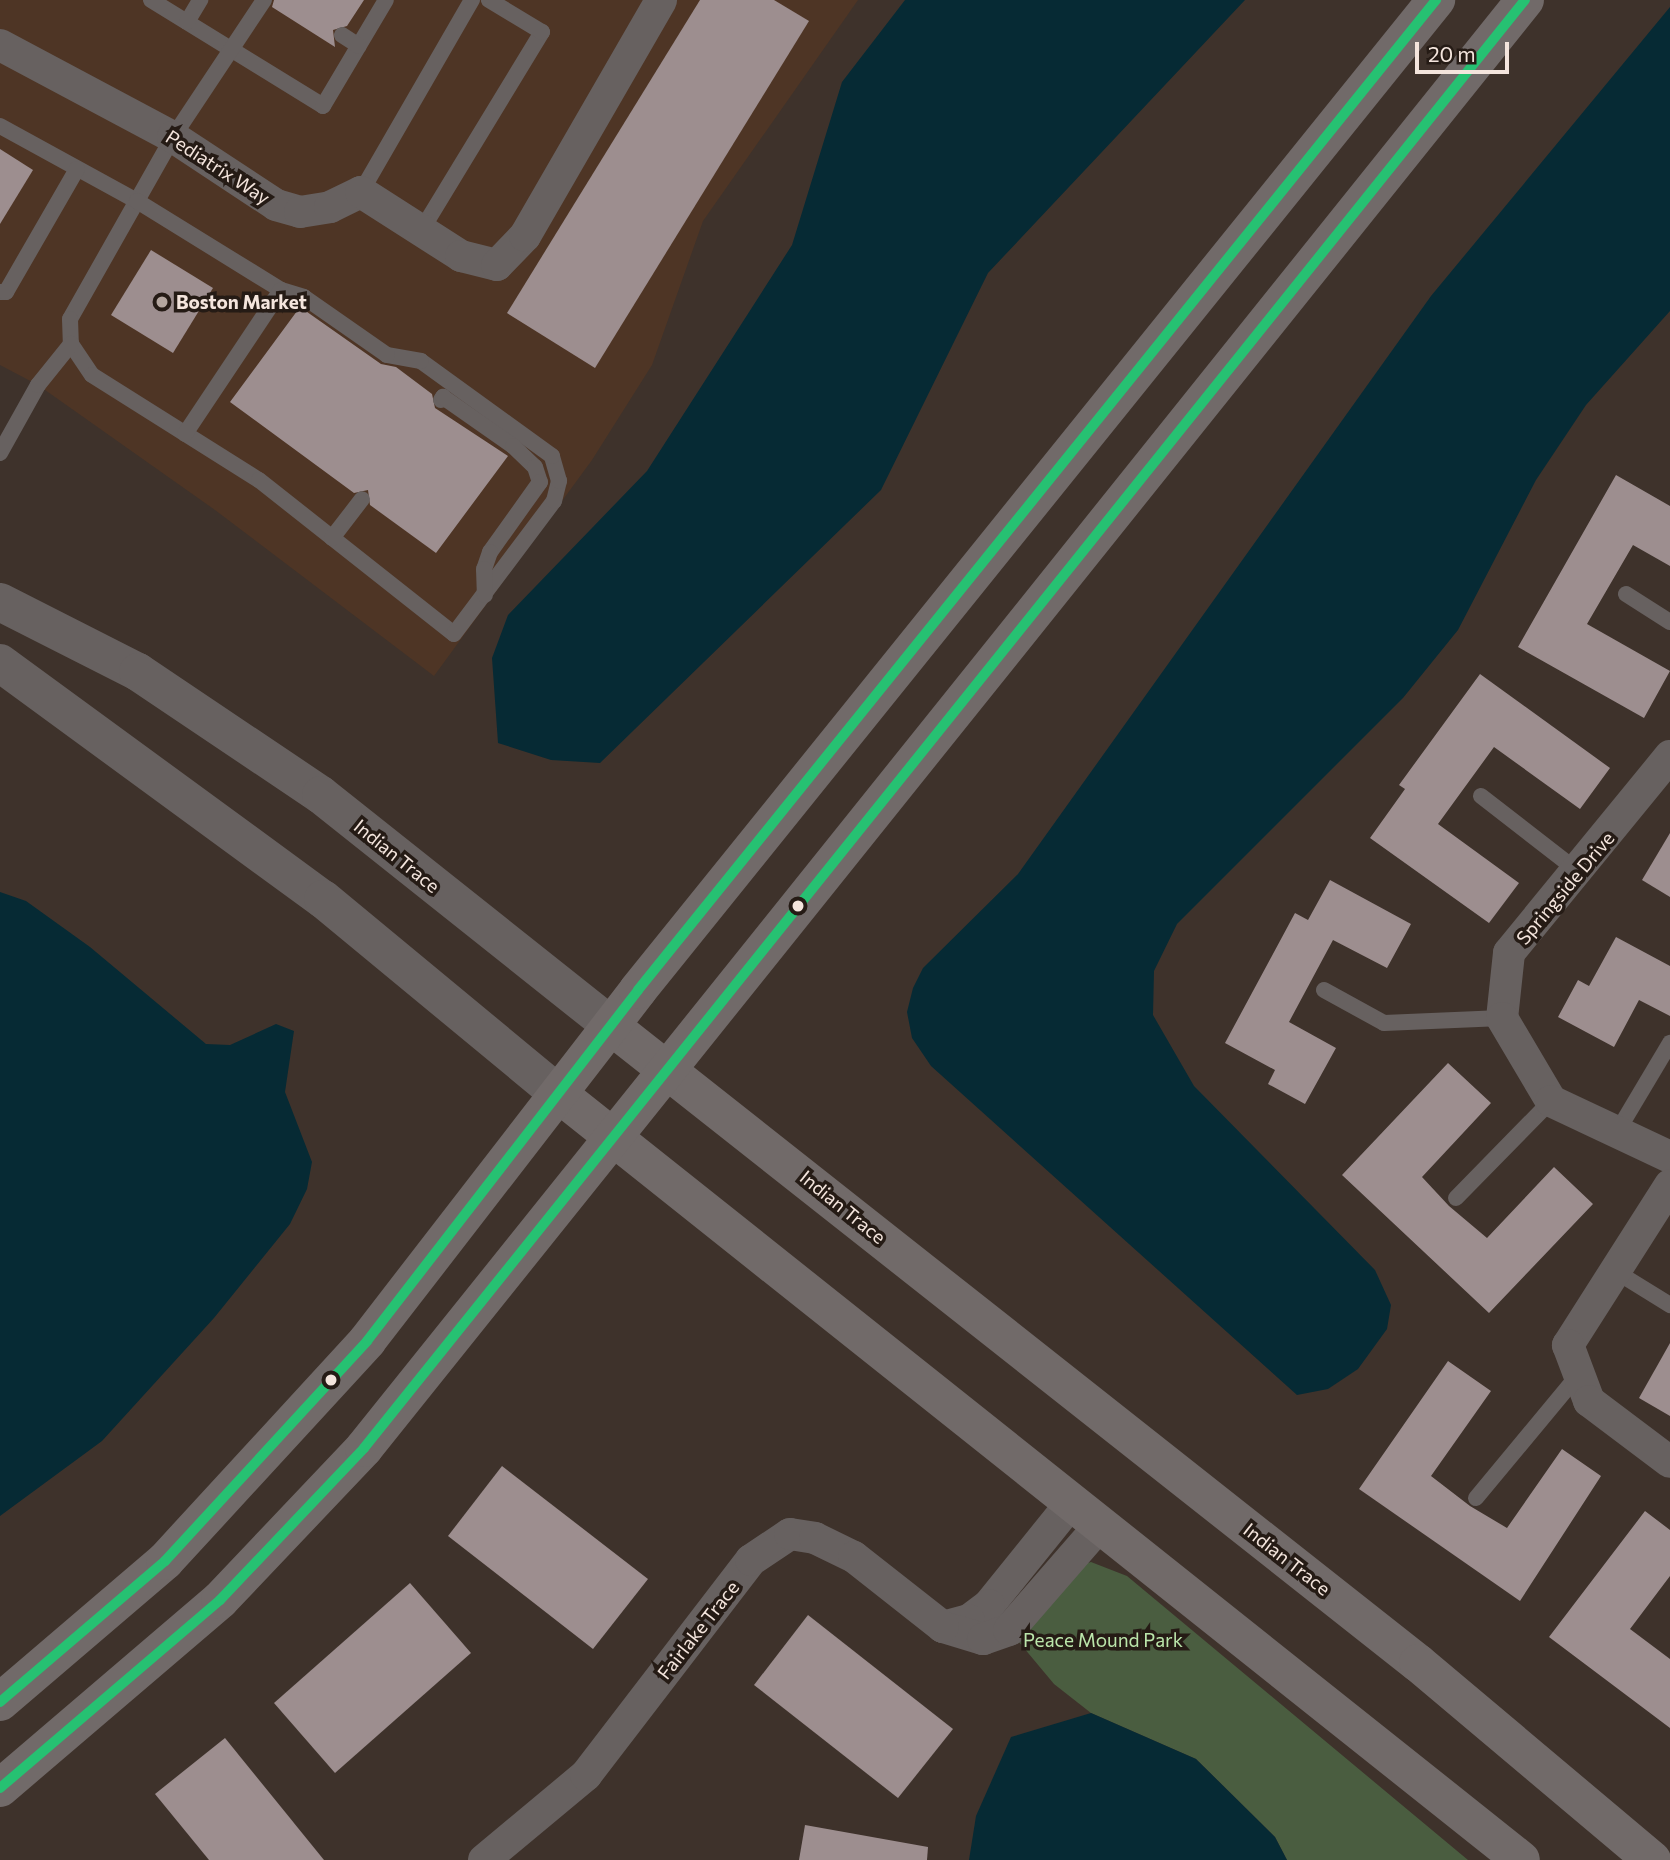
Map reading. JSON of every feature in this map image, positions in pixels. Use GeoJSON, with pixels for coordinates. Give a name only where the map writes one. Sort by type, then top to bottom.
{"type":"FeatureCollection","features":[{"type":"Feature","properties":{"kind":"main road"},"geometry":{"type":"LineString","coordinates":[[0,1702],[165,1561],[250,1474],[375,1331],[611,1026],[1436,0]]}},
{"type":"Feature","properties":{"kind":"main road"},"geometry":{"type":"LineString","coordinates":[[0,1788],[161,1654],[318,1498],[615,1140],[1525,0]]}},
{"type":"Feature","properties":{"kind":"main road","name":"Indian Trace"},"geometry":{"type":"LineString","coordinates":[[611,1026],[1418,1663],[1651,1860]]}},
{"type":"Feature","properties":{"kind":"main road"},"geometry":{"type":"LineString","coordinates":[[560,1095],[1521,1860]]}},
{"type":"Feature","properties":{"kind":"street"},"geometry":{"type":"LineString","coordinates":[[361,192],[461,256],[497,265],[512,255],[661,0]]}},
{"type":"Feature","properties":{"kind":"street","name":"Pediatrix Way"},"geometry":{"type":"LineString","coordinates":[[0,45],[173,137],[276,205],[300,212],[330,207],[361,192]]}},
{"type":"Feature","properties":{"kind":"street","name":"Indian Trace"},"geometry":{"type":"LineString","coordinates":[[0,602],[138,672],[321,795],[611,1026]]}},
{"type":"Feature","properties":{"kind":"street"},"geometry":{"type":"LineString","coordinates":[[0,663],[323,899],[560,1095]]}},
{"type":"Feature","properties":{"kind":"street","name":"Springside Drive"},"geometry":{"type":"LineString","coordinates":[[1502,1017],[1509,953],[1666,769]]}},
{"type":"Feature","properties":{"kind":"street"},"geometry":{"type":"LineString","coordinates":[[1502,1017],[1551,1101],[1670,1157]]}},
{"type":"Feature","properties":{"kind":"street"},"geometry":{"type":"LineString","coordinates":[[1670,1185],[1568,1345],[1589,1401],[1670,1462]]}},
{"type":"Feature","properties":{"kind":"street","name":"Fairlake Trace"},"geometry":{"type":"LineString","coordinates":[[484,1860],[586,1775],[751,1560],[790,1534],[815,1538],[855,1557],[943,1627],[969,1620],[989,1605],[1086,1513]]}},
{"type":"Feature","properties":{"kind":"lane"},"geometry":{"type":"LineString","coordinates":[[150,0],[323,106],[386,0]]}},
{"type":"Feature","properties":{"kind":"lane"},"geometry":{"type":"LineString","coordinates":[[187,22],[200,0]]}},
{"type":"Feature","properties":{"kind":"lane"},"geometry":{"type":"LineString","coordinates":[[0,126],[137,201],[281,290],[303,297],[387,355],[421,361],[552,456],[559,481],[554,501],[454,634],[259,480],[92,375],[71,344],[70,320],[137,201],[173,137],[264,0]]}},
{"type":"Feature","properties":{"kind":"lane"},"geometry":{"type":"LineString","coordinates":[[361,192],[472,0]]}},
{"type":"Feature","properties":{"kind":"lane"},"geometry":{"type":"LineString","coordinates":[[421,230],[542,32],[489,0]]}},
{"type":"Feature","properties":{"kind":"lane"},"geometry":{"type":"LineString","coordinates":[[342,35],[359,46]]}},
{"type":"Feature","properties":{"kind":"lane"},"geometry":{"type":"LineString","coordinates":[[0,292],[6,292],[76,169]]}},
{"type":"Feature","properties":{"kind":"lane"},"geometry":{"type":"LineString","coordinates":[[185,434],[281,290]]}},
{"type":"Feature","properties":{"kind":"lane"},"geometry":{"type":"LineString","coordinates":[[0,453],[38,385],[71,344]]}},
{"type":"Feature","properties":{"kind":"lane"},"geometry":{"type":"LineString","coordinates":[[441,400],[513,446],[535,467],[540,482],[490,552],[485,595]]}},
{"type":"Feature","properties":{"kind":"lane"},"geometry":{"type":"LineString","coordinates":[[332,538],[362,499]]}},
{"type":"Feature","properties":{"kind":"lane"},"geometry":{"type":"LineString","coordinates":[[1626,594],[1670,622]]}},
{"type":"Feature","properties":{"kind":"lane"},"geometry":{"type":"LineString","coordinates":[[1481,796],[1579,872]]}},
{"type":"Feature","properties":{"kind":"lane"},"geometry":{"type":"LineString","coordinates":[[1324,990],[1384,1023],[1502,1017]]}},
{"type":"Feature","properties":{"kind":"lane"},"geometry":{"type":"LineString","coordinates":[[1617,1132],[1670,1043]]}},
{"type":"Feature","properties":{"kind":"lane"},"geometry":{"type":"LineString","coordinates":[[1456,1198],[1551,1101]]}},
{"type":"Feature","properties":{"kind":"lane"},"geometry":{"type":"LineString","coordinates":[[1615,1271],[1670,1305]]}},
{"type":"Feature","properties":{"kind":"lane"},"geometry":{"type":"LineString","coordinates":[[1476,1498],[1579,1374]]}},
{"type":"Feature","properties":{"kind":"shaded area"},"geometry":{"type":"Polygon","coordinates":[[[0,0],[858,0],[703,221],[652,365],[592,460],[434,676],[215,510],[38,385],[0,365],[0,0]]]}},
{"type":"Feature","properties":{"kind":"green space","name":"Peace Mound Park"},"geometry":{"type":"Polygon","coordinates":[[[1091,1562],[1127,1576],[1468,1860],[1287,1860],[1275,1837],[1196,1759],[1091,1713],[1054,1684],[1009,1630],[1075,1567],[1091,1562]]]}},
{"type":"Feature","properties":{"kind":"water"},"geometry":{"type":"Polygon","coordinates":[[[905,0],[1245,0],[988,273],[881,490],[600,763],[551,760],[498,743],[492,658],[508,615],[647,471],[792,245],[842,82],[905,0]]]}},
{"type":"Feature","properties":{"kind":"water"},"geometry":{"type":"Polygon","coordinates":[[[1670,7],[1670,311],[1586,405],[1536,480],[1458,630],[1403,698],[1177,924],[1154,971],[1153,1015],[1194,1086],[1375,1270],[1391,1305],[1387,1329],[1358,1369],[1328,1389],[1297,1395],[931,1066],[912,1038],[907,1012],[913,988],[923,968],[1018,874],[1431,296],[1670,7]]]}},
{"type":"Feature","properties":{"kind":"water"},"geometry":{"type":"Polygon","coordinates":[[[0,892],[26,901],[90,947],[206,1044],[230,1045],[276,1024],[294,1031],[285,1092],[312,1162],[307,1189],[290,1224],[214,1318],[102,1441],[0,1516],[0,892]]]}},
{"type":"Feature","properties":{"kind":"water"},"geometry":{"type":"Polygon","coordinates":[[[1091,1713],[1196,1759],[1275,1837],[1287,1860],[969,1860],[976,1816],[1011,1737],[1091,1713]]]}},
{"type":"Feature","properties":{"kind":"building"},"geometry":{"type":"Polygon","coordinates":[[[274,0],[364,0],[347,26],[333,30],[335,47],[272,7],[274,0]]]}},
{"type":"Feature","properties":{"kind":"building"},"geometry":{"type":"Polygon","coordinates":[[[700,0],[774,0],[809,21],[595,368],[507,313],[700,0]]]}},
{"type":"Feature","properties":{"kind":"building"},"geometry":{"type":"Polygon","coordinates":[[[0,149],[33,170],[0,224],[0,149]]]}},
{"type":"Feature","properties":{"kind":"building","name":"Boston Market"},"geometry":{"type":"Polygon","coordinates":[[[151,250],[213,288],[173,353],[111,315],[151,250]]]}},
{"type":"Feature","properties":{"kind":"building"},"geometry":{"type":"Polygon","coordinates":[[[300,307],[381,364],[396,367],[432,394],[435,408],[508,456],[436,553],[370,505],[368,490],[354,493],[230,402],[300,307]]]}},
{"type":"Feature","properties":{"kind":"building"},"geometry":{"type":"Polygon","coordinates":[[[1616,475],[1670,506],[1670,566],[1633,545],[1587,624],[1670,671],[1644,718],[1518,647],[1616,475]]]}},
{"type":"Feature","properties":{"kind":"building"},"geometry":{"type":"Polygon","coordinates":[[[1480,674],[1610,768],[1580,809],[1494,747],[1438,824],[1519,883],[1489,923],[1370,838],[1405,789],[1399,785],[1480,674]]]}},
{"type":"Feature","properties":{"kind":"building"},"geometry":{"type":"Polygon","coordinates":[[[1670,833],[1670,897],[1642,880],[1670,833]]]}},
{"type":"Feature","properties":{"kind":"building"},"geometry":{"type":"Polygon","coordinates":[[[1330,880],[1411,924],[1387,968],[1333,940],[1289,1022],[1336,1048],[1305,1104],[1268,1084],[1275,1070],[1225,1043],[1295,913],[1308,920],[1330,880]]]}},
{"type":"Feature","properties":{"kind":"building"},"geometry":{"type":"Polygon","coordinates":[[[1616,937],[1670,966],[1670,1016],[1639,1000],[1614,1047],[1558,1017],[1578,980],[1589,986],[1616,937]]]}},
{"type":"Feature","properties":{"kind":"building"},"geometry":{"type":"Polygon","coordinates":[[[1448,1063],[1491,1103],[1422,1177],[1449,1206],[1487,1238],[1554,1167],[1593,1204],[1489,1313],[1342,1175],[1448,1063]]]}},
{"type":"Feature","properties":{"kind":"building"},"geometry":{"type":"Polygon","coordinates":[[[1670,1343],[1670,1416],[1639,1398],[1670,1343]]]}},
{"type":"Feature","properties":{"kind":"building"},"geometry":{"type":"Polygon","coordinates":[[[1448,1361],[1491,1391],[1431,1476],[1470,1506],[1507,1528],[1562,1449],[1601,1476],[1520,1601],[1359,1489],[1448,1361]]]}},
{"type":"Feature","properties":{"kind":"building"},"geometry":{"type":"Polygon","coordinates":[[[502,1466],[648,1579],[593,1649],[448,1536],[502,1466]]]}},
{"type":"Feature","properties":{"kind":"building"},"geometry":{"type":"Polygon","coordinates":[[[1645,1511],[1670,1530],[1670,1576],[1630,1629],[1670,1659],[1670,1728],[1549,1637],[1645,1511]]]}},
{"type":"Feature","properties":{"kind":"building"},"geometry":{"type":"Polygon","coordinates":[[[410,1583],[471,1653],[335,1773],[274,1703],[410,1583]]]}},
{"type":"Feature","properties":{"kind":"building"},"geometry":{"type":"Polygon","coordinates":[[[808,1615],[953,1729],[898,1798],[754,1685],[808,1615]]]}},
{"type":"Feature","properties":{"kind":"building"},"geometry":{"type":"Polygon","coordinates":[[[225,1738],[324,1860],[209,1860],[155,1794],[225,1738]]]}},
{"type":"Feature","properties":{"kind":"building"},"geometry":{"type":"Polygon","coordinates":[[[805,1825],[928,1847],[927,1860],[799,1860],[805,1825]]]}},
{"type":"Feature","properties":{"kind":"transit line"},"geometry":{"type":"LineString","coordinates":[[0,1702],[165,1561],[367,1341],[638,990],[1436,0]]}},
{"type":"Feature","properties":{"kind":"transit line"},"geometry":{"type":"LineString","coordinates":[[0,1788],[220,1600],[364,1448],[1525,0]]}},
{"type":"Feature","properties":{"kind":"place","name":"Boston Market"},"geometry":{"type":"Point","coordinates":[162,302]}}]}
